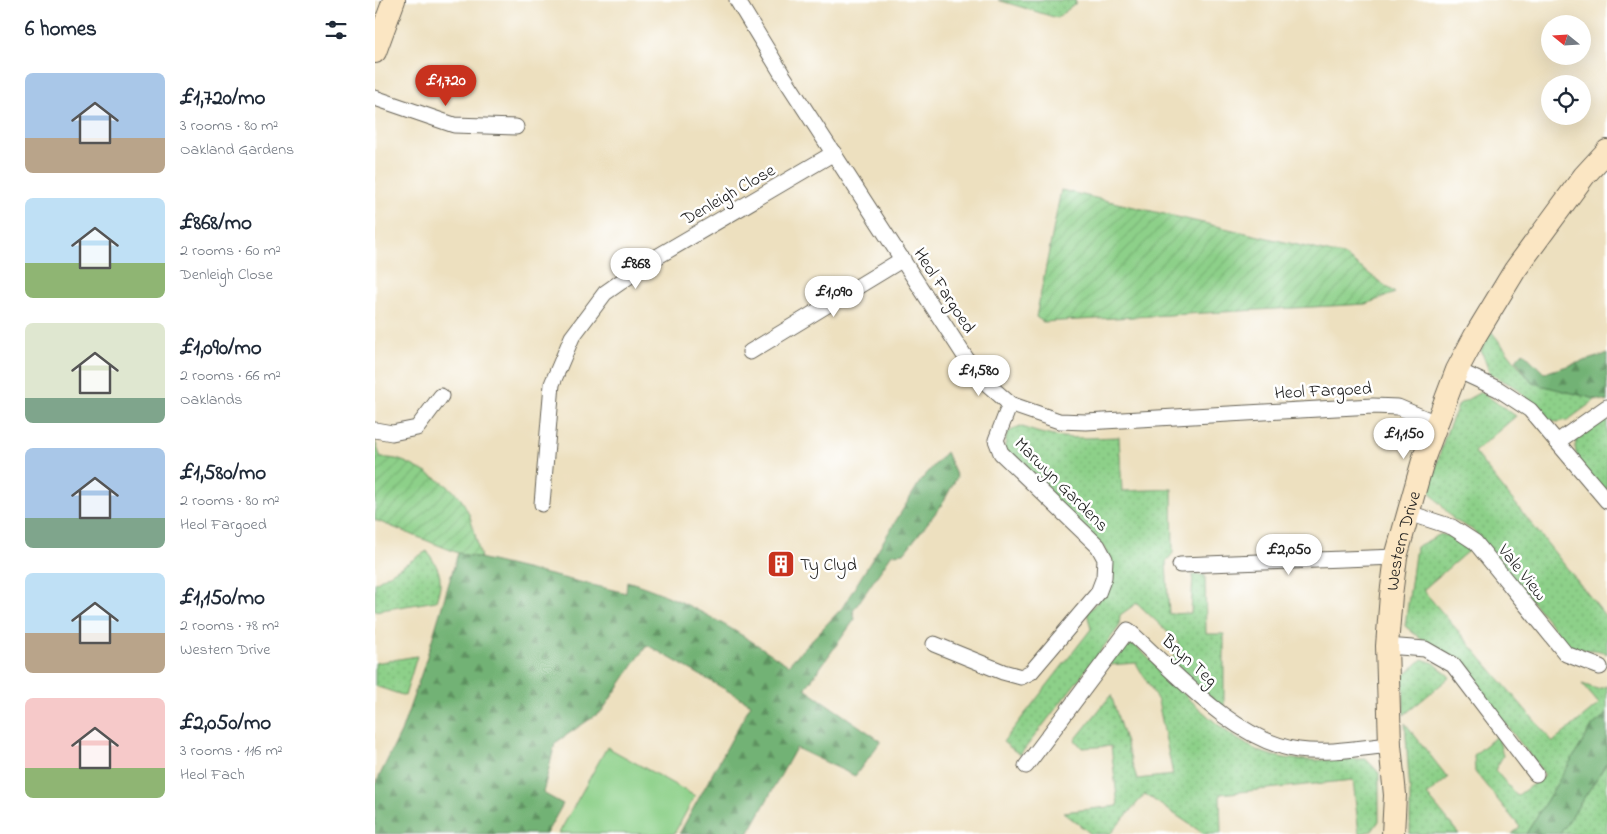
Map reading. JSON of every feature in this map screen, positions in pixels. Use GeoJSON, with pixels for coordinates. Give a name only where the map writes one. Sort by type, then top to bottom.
{"type":"FeatureCollection","features":[{"type":"Feature","properties":{"kind":"street"},"geometry":{"type":"LineString","coordinates":[[375,52],[394,0]]}},
{"type":"Feature","properties":{"kind":"street","name":"Heol Fargoed"},"geometry":{"type":"LineString","coordinates":[[737,0],[977,375],[1010,404],[1059,421],[1087,422],[1373,406],[1399,407],[1436,423]]}},
{"type":"Feature","properties":{"kind":"street"},"geometry":{"type":"LineString","coordinates":[[375,98],[454,125],[516,127]]}},
{"type":"Feature","properties":{"kind":"street","name":"Western Drive"},"geometry":{"type":"LineString","coordinates":[[1393,834],[1395,795],[1390,745],[1387,646],[1396,557],[1436,423],[1457,370],[1515,270],[1584,176],[1607,151]]}},
{"type":"Feature","properties":{"kind":"street","name":"Denleigh Close"},"geometry":{"type":"LineString","coordinates":[[542,504],[552,384],[572,337],[605,293],[655,258],[834,153]]}},
{"type":"Feature","properties":{"kind":"street"},"geometry":{"type":"LineString","coordinates":[[751,352],[903,259]]}},
{"type":"Feature","properties":{"kind":"street"},"geometry":{"type":"LineString","coordinates":[[1457,370],[1497,389],[1530,410],[1607,501]]}},
{"type":"Feature","properties":{"kind":"street"},"geometry":{"type":"LineString","coordinates":[[375,430],[392,433],[417,428],[441,396]]}},
{"type":"Feature","properties":{"kind":"street","name":"Marwyn Gardens"},"geometry":{"type":"LineString","coordinates":[[934,644],[1003,672],[1021,677],[1031,672],[1097,593],[1104,577],[1105,559],[1098,546],[1001,453],[996,440],[1010,404]]}},
{"type":"Feature","properties":{"kind":"street"},"geometry":{"type":"LineString","coordinates":[[1557,442],[1607,407]]}},
{"type":"Feature","properties":{"kind":"street","name":"Vale View"},"geometry":{"type":"LineString","coordinates":[[1409,513],[1452,527],[1475,542],[1566,654],[1600,667]]}},
{"type":"Feature","properties":{"kind":"street"},"geometry":{"type":"LineString","coordinates":[[1180,565],[1396,557]]}},
{"type":"Feature","properties":{"kind":"street","name":"Bryn Teg"},"geometry":{"type":"LineString","coordinates":[[1026,766],[1129,630],[1216,710],[1241,729],[1271,742],[1298,750],[1325,751],[1390,745]]}},
{"type":"Feature","properties":{"kind":"street"},"geometry":{"type":"LineString","coordinates":[[1387,646],[1425,649],[1453,665],[1536,774]]}},
{"type":"Feature","properties":{"kind":"green space"},"geometry":{"type":"Polygon","coordinates":[[[998,0],[1076,0],[1075,4],[1057,18],[998,0]]]}},
{"type":"Feature","properties":{"kind":"green space"},"geometry":{"type":"Polygon","coordinates":[[[1061,190],[1345,256],[1395,293],[1366,304],[1043,322],[1036,317],[1061,190]]]}},
{"type":"Feature","properties":{"kind":"green space"},"geometry":{"type":"Polygon","coordinates":[[[1491,331],[1532,383],[1598,398],[1568,420],[1557,422],[1544,419],[1517,388],[1490,374],[1481,350],[1491,331]]]}},
{"type":"Feature","properties":{"kind":"green space"},"geometry":{"type":"Polygon","coordinates":[[[1523,352],[1544,373],[1607,354],[1607,402],[1532,383],[1516,360],[1523,352]]]}},
{"type":"Feature","properties":{"kind":"green space"},"geometry":{"type":"Polygon","coordinates":[[[1481,392],[1516,416],[1474,452],[1607,618],[1607,654],[1598,650],[1579,649],[1568,645],[1482,540],[1471,529],[1454,520],[1429,491],[1445,436],[1459,404],[1481,392]]]}},
{"type":"Feature","properties":{"kind":"green space"},"geometry":{"type":"Polygon","coordinates":[[[1605,417],[1607,418],[1607,494],[1582,465],[1575,448],[1582,432],[1605,417]]]}},
{"type":"Feature","properties":{"kind":"green space"},"geometry":{"type":"Polygon","coordinates":[[[1020,426],[1057,436],[1081,438],[1119,437],[1122,491],[1172,489],[1173,553],[1166,562],[1169,614],[1191,613],[1193,575],[1205,575],[1206,634],[1224,634],[1224,709],[1175,665],[1173,658],[1178,642],[1137,603],[1120,615],[1119,627],[1020,755],[1003,742],[1091,629],[1087,613],[1106,592],[1113,572],[1105,549],[1004,451],[1007,433],[1020,426]]]}},
{"type":"Feature","properties":{"kind":"green space"},"geometry":{"type":"Polygon","coordinates":[[[375,441],[381,458],[397,459],[411,465],[437,479],[458,496],[465,505],[469,515],[481,558],[458,553],[375,520],[375,441]]]}},
{"type":"Feature","properties":{"kind":"green space"},"geometry":{"type":"Polygon","coordinates":[[[946,452],[957,477],[941,506],[904,553],[892,554],[853,611],[855,619],[805,689],[881,741],[855,776],[796,748],[748,834],[679,834],[751,704],[647,645],[602,711],[555,743],[543,793],[563,804],[546,834],[375,834],[375,785],[401,732],[424,666],[458,553],[626,593],[627,581],[649,588],[711,617],[788,665],[842,608],[921,480],[946,452]]]}},
{"type":"Feature","properties":{"kind":"green space"},"geometry":{"type":"Polygon","coordinates":[[[1441,534],[1456,538],[1469,550],[1423,590],[1553,742],[1599,704],[1582,684],[1597,689],[1607,686],[1607,714],[1593,725],[1526,834],[1512,834],[1520,827],[1475,772],[1474,755],[1498,735],[1503,756],[1495,770],[1517,796],[1545,775],[1455,658],[1423,641],[1405,626],[1416,547],[1441,534]]]}},
{"type":"Feature","properties":{"kind":"green space"},"geometry":{"type":"Polygon","coordinates":[[[427,551],[439,574],[440,586],[436,601],[375,611],[375,583],[427,551]]]}},
{"type":"Feature","properties":{"kind":"green space"},"geometry":{"type":"Polygon","coordinates":[[[1126,642],[1134,644],[1199,709],[1218,725],[1237,739],[1256,749],[1285,758],[1320,760],[1366,759],[1379,773],[1379,821],[1372,831],[1359,834],[1353,780],[1220,794],[1221,834],[1204,834],[1145,794],[1110,834],[1091,834],[1063,812],[1118,806],[1111,746],[1082,748],[1075,740],[1111,695],[1137,779],[1173,775],[1158,701],[1136,663],[1109,665],[1126,642]]]}},
{"type":"Feature","properties":{"kind":"green space"},"geometry":{"type":"Polygon","coordinates":[[[417,656],[405,696],[375,686],[375,663],[417,656]]]}},
{"type":"Feature","properties":{"kind":"green space"},"geometry":{"type":"Polygon","coordinates":[[[1422,659],[1434,663],[1450,677],[1404,715],[1403,677],[1422,659]]]}},
{"type":"Feature","properties":{"kind":"green space"},"geometry":{"type":"Polygon","coordinates":[[[1607,714],[1607,763],[1560,834],[1526,834],[1593,725],[1607,714]]]}},
{"type":"Feature","properties":{"kind":"green space"},"geometry":{"type":"Polygon","coordinates":[[[1405,723],[1448,778],[1427,795],[1459,834],[1410,834],[1410,792],[1405,723]]]}},
{"type":"Feature","properties":{"kind":"green space"},"geometry":{"type":"Polygon","coordinates":[[[607,747],[695,796],[674,834],[559,833],[607,747]]]}},
{"type":"Feature","properties":{"kind":"green space"},"geometry":{"type":"Polygon","coordinates":[[[1607,763],[1607,834],[1560,834],[1607,763]]]}},
{"type":"Feature","properties":{"kind":"place","name":"Ty Clyd"},"geometry":{"type":"Point","coordinates":[781,564]}}]}
